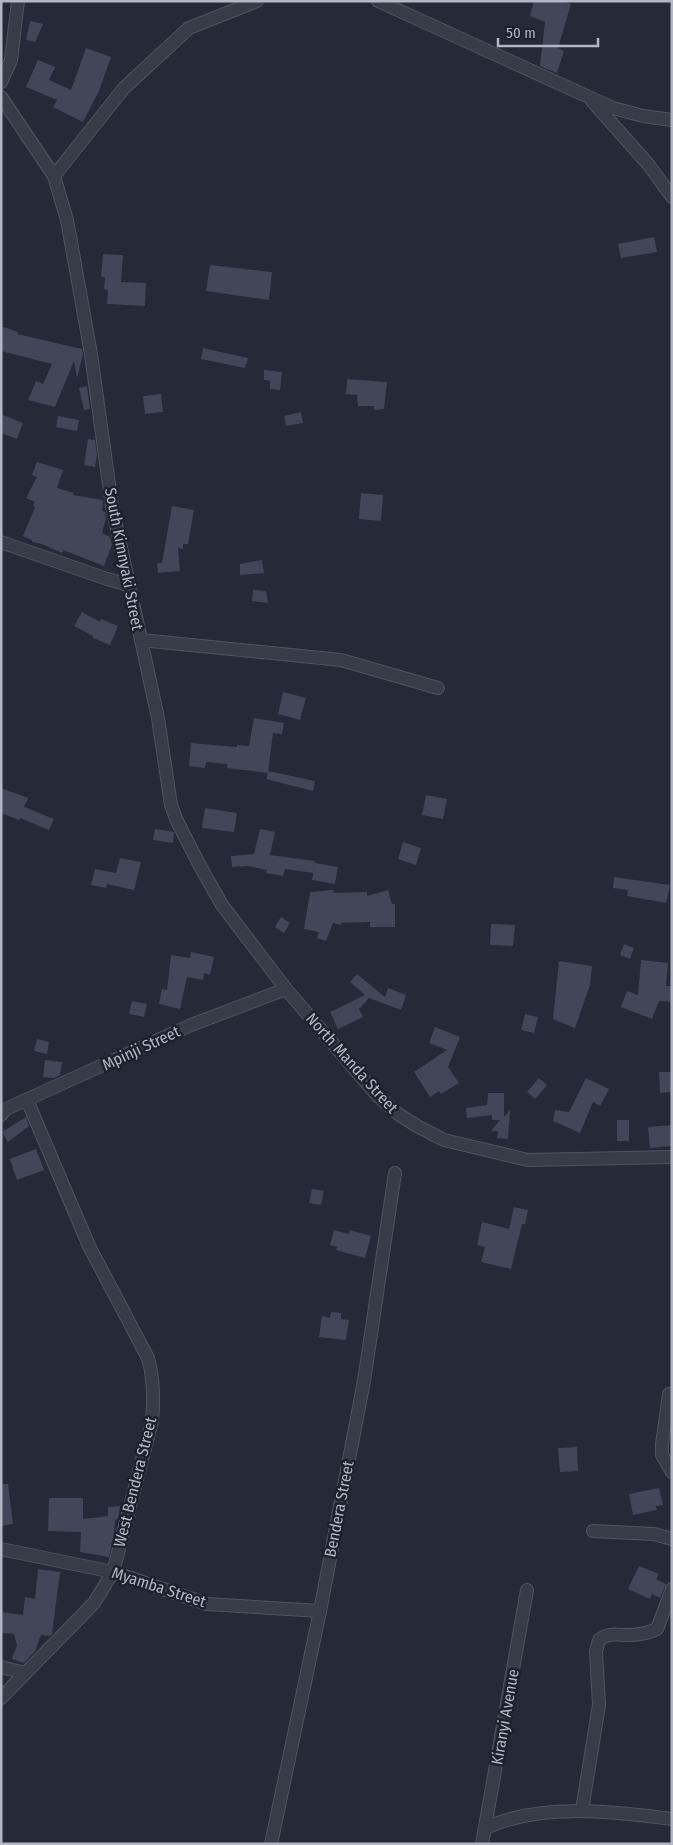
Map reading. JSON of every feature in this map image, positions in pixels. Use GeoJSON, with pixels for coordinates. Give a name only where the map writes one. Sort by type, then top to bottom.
{"type":"FeatureCollection","features":[{"type":"Feature","properties":{"kind":"street"},"geometry":{"type":"LineString","coordinates":[[1,82],[11,60],[18,1]]}},
{"type":"Feature","properties":{"kind":"street"},"geometry":{"type":"LineString","coordinates":[[54,176],[124,88],[189,28],[256,1]]}},
{"type":"Feature","properties":{"kind":"street"},"geometry":{"type":"LineString","coordinates":[[378,1],[613,108],[643,116],[672,120]]}},
{"type":"Feature","properties":{"kind":"street","name":"South Kimnyaki Street"},"geometry":{"type":"LineString","coordinates":[[1,96],[54,176],[67,220],[91,354],[112,506],[158,718],[168,791],[177,821],[222,905],[297,1002]]}},
{"type":"Feature","properties":{"kind":"street"},"geometry":{"type":"LineString","coordinates":[[589,97],[648,164],[672,197]]}},
{"type":"Feature","properties":{"kind":"street"},"geometry":{"type":"LineString","coordinates":[[1,542],[129,585]]}},
{"type":"Feature","properties":{"kind":"street"},"geometry":{"type":"LineString","coordinates":[[141,640],[341,660],[438,688]]}},
{"type":"Feature","properties":{"kind":"street","name":"Mpinji Street"},"geometry":{"type":"LineString","coordinates":[[1,1115],[6,1109],[192,1025],[286,989]]}},
{"type":"Feature","properties":{"kind":"street","name":"North Manda Street"},"geometry":{"type":"LineString","coordinates":[[297,1002],[376,1094],[398,1114],[444,1140],[528,1160],[672,1157]]}},
{"type":"Feature","properties":{"kind":"street","name":"West Bendera Street"},"geometry":{"type":"LineString","coordinates":[[1,1698],[94,1604],[113,1572],[152,1421],[154,1401],[152,1374],[148,1358],[89,1246],[27,1100]]}},
{"type":"Feature","properties":{"kind":"street","name":"Bendera Street"},"geometry":{"type":"LineString","coordinates":[[271,1844],[320,1611],[364,1381],[395,1173]]}},
{"type":"Feature","properties":{"kind":"street"},"geometry":{"type":"LineString","coordinates":[[669,1394],[662,1455],[672,1472]]}},
{"type":"Feature","properties":{"kind":"street"},"geometry":{"type":"LineString","coordinates":[[593,1531],[654,1534],[672,1539]]}},
{"type":"Feature","properties":{"kind":"street","name":"Myamba Street"},"geometry":{"type":"LineString","coordinates":[[1,1549],[113,1572],[207,1604],[320,1611]]}},
{"type":"Feature","properties":{"kind":"street","name":"Kiranyi Avenue"},"geometry":{"type":"LineString","coordinates":[[482,1844],[527,1590]]}},
{"type":"Feature","properties":{"kind":"street"},"geometry":{"type":"LineString","coordinates":[[582,1810],[599,1705],[596,1651],[599,1640],[607,1634],[645,1634],[657,1629],[672,1590]]}},
{"type":"Feature","properties":{"kind":"street"},"geometry":{"type":"LineString","coordinates":[[1,1668],[25,1673]]}},
{"type":"Feature","properties":{"kind":"street"},"geometry":{"type":"LineString","coordinates":[[486,1828],[502,1820],[516,1817],[582,1810],[672,1818]]}},
{"type":"Feature","properties":{"kind":"building"},"geometry":{"type":"Polygon","coordinates":[[[534,1],[563,1],[571,4],[558,48],[564,51],[557,73],[540,66],[545,22],[530,16],[534,1]]]}},
{"type":"Feature","properties":{"kind":"building"},"geometry":{"type":"Polygon","coordinates":[[[30,21],[43,24],[35,42],[26,40],[30,21]]]}},
{"type":"Feature","properties":{"kind":"building"},"geometry":{"type":"Polygon","coordinates":[[[86,48],[111,57],[99,91],[83,122],[53,107],[57,100],[26,87],[38,60],[55,67],[49,80],[71,90],[86,48]]]}},
{"type":"Feature","properties":{"kind":"building"},"geometry":{"type":"Polygon","coordinates":[[[654,237],[657,252],[621,258],[618,244],[654,237]]]}},
{"type":"Feature","properties":{"kind":"building"},"geometry":{"type":"Polygon","coordinates":[[[103,254],[123,255],[121,282],[146,283],[145,306],[107,304],[108,290],[104,289],[105,277],[101,277],[103,254]]]}},
{"type":"Feature","properties":{"kind":"building"},"geometry":{"type":"Polygon","coordinates":[[[210,265],[272,272],[269,300],[206,291],[210,265]]]}},
{"type":"Feature","properties":{"kind":"building"},"geometry":{"type":"Polygon","coordinates":[[[1,326],[18,332],[17,334],[82,349],[83,354],[77,378],[74,361],[55,407],[28,400],[36,381],[43,384],[52,364],[1,351],[1,326]]]}},
{"type":"Feature","properties":{"kind":"building"},"geometry":{"type":"Polygon","coordinates":[[[203,348],[248,358],[245,368],[201,359],[203,348]]]}},
{"type":"Feature","properties":{"kind":"building"},"geometry":{"type":"Polygon","coordinates":[[[264,370],[282,372],[280,390],[270,389],[270,381],[264,380],[264,370]]]}},
{"type":"Feature","properties":{"kind":"building"},"geometry":{"type":"Polygon","coordinates":[[[347,379],[387,382],[384,409],[374,410],[374,406],[358,406],[357,395],[346,394],[347,379]]]}},
{"type":"Feature","properties":{"kind":"building"},"geometry":{"type":"Polygon","coordinates":[[[87,386],[90,409],[84,410],[79,388],[87,386]]]}},
{"type":"Feature","properties":{"kind":"building"},"geometry":{"type":"Polygon","coordinates":[[[161,394],[163,412],[145,414],[143,396],[161,394]]]}},
{"type":"Feature","properties":{"kind":"building"},"geometry":{"type":"Polygon","coordinates":[[[301,412],[303,423],[286,426],[284,416],[301,412]]]}},
{"type":"Feature","properties":{"kind":"building"},"geometry":{"type":"Polygon","coordinates":[[[1,414],[23,423],[17,439],[1,433],[1,414]]]}},
{"type":"Feature","properties":{"kind":"building"},"geometry":{"type":"Polygon","coordinates":[[[58,416],[79,420],[77,431],[56,427],[58,416]]]}},
{"type":"Feature","properties":{"kind":"building"},"geometry":{"type":"Polygon","coordinates":[[[88,439],[95,440],[97,455],[95,467],[84,465],[88,439]]]}},
{"type":"Feature","properties":{"kind":"building"},"geometry":{"type":"Polygon","coordinates":[[[37,462],[63,470],[57,488],[74,493],[73,495],[103,500],[102,511],[105,512],[106,518],[102,533],[110,537],[112,545],[104,566],[63,550],[62,553],[42,544],[32,542],[32,540],[23,536],[35,507],[33,506],[35,502],[26,498],[37,477],[32,475],[37,462]]]}},
{"type":"Feature","properties":{"kind":"building"},"geometry":{"type":"Polygon","coordinates":[[[361,493],[383,495],[381,521],[359,519],[361,493]]]}},
{"type":"Feature","properties":{"kind":"building"},"geometry":{"type":"Polygon","coordinates":[[[172,506],[194,510],[188,544],[183,544],[183,549],[178,548],[180,571],[158,573],[157,563],[162,563],[172,506]]]}},
{"type":"Feature","properties":{"kind":"building"},"geometry":{"type":"Polygon","coordinates":[[[262,560],[264,573],[240,575],[240,564],[262,560]]]}},
{"type":"Feature","properties":{"kind":"building"},"geometry":{"type":"Polygon","coordinates":[[[253,590],[266,591],[268,603],[252,601],[253,590]]]}},
{"type":"Feature","properties":{"kind":"building"},"geometry":{"type":"Polygon","coordinates":[[[82,612],[100,622],[101,619],[118,626],[110,645],[93,638],[93,636],[74,626],[82,612]]]}},
{"type":"Feature","properties":{"kind":"building"},"geometry":{"type":"Polygon","coordinates":[[[283,692],[306,698],[300,720],[278,714],[283,692]]]}},
{"type":"Feature","properties":{"kind":"building"},"geometry":{"type":"Polygon","coordinates":[[[254,718],[284,723],[282,734],[273,733],[268,771],[315,781],[313,791],[266,779],[268,773],[227,768],[227,764],[206,762],[205,768],[189,766],[191,743],[237,747],[237,745],[249,746],[254,718]]]}},
{"type":"Feature","properties":{"kind":"building"},"geometry":{"type":"Polygon","coordinates":[[[1,788],[28,798],[24,807],[54,819],[49,830],[20,818],[19,820],[1,813],[1,788]]]}},
{"type":"Feature","properties":{"kind":"building"},"geometry":{"type":"Polygon","coordinates":[[[426,795],[447,799],[443,819],[422,815],[426,795]]]}},
{"type":"Feature","properties":{"kind":"building"},"geometry":{"type":"Polygon","coordinates":[[[205,808],[237,813],[234,832],[202,828],[205,808]]]}},
{"type":"Feature","properties":{"kind":"building"},"geometry":{"type":"Polygon","coordinates":[[[155,829],[174,832],[173,843],[153,840],[155,829]]]}},
{"type":"Feature","properties":{"kind":"building"},"geometry":{"type":"Polygon","coordinates":[[[260,829],[275,832],[270,855],[315,861],[314,873],[285,869],[283,876],[266,873],[267,870],[248,866],[232,867],[231,856],[254,854],[260,829]]]}},
{"type":"Feature","properties":{"kind":"building"},"geometry":{"type":"Polygon","coordinates":[[[403,842],[421,848],[416,865],[398,859],[403,842]]]}},
{"type":"Feature","properties":{"kind":"building"},"geometry":{"type":"Polygon","coordinates":[[[120,858],[141,862],[134,890],[107,884],[106,888],[91,885],[95,869],[116,873],[120,858]]]}},
{"type":"Feature","properties":{"kind":"building"},"geometry":{"type":"Polygon","coordinates":[[[315,863],[338,867],[335,884],[312,880],[315,863]]]}},
{"type":"Feature","properties":{"kind":"building"},"geometry":{"type":"Polygon","coordinates":[[[614,877],[670,885],[666,903],[627,896],[628,890],[613,888],[614,877]]]}},
{"type":"Feature","properties":{"kind":"building"},"geometry":{"type":"Polygon","coordinates":[[[334,890],[333,893],[367,892],[367,896],[388,890],[392,904],[395,904],[395,927],[370,927],[370,922],[341,923],[341,925],[333,923],[326,941],[317,938],[319,932],[304,929],[310,892],[334,890]]]}},
{"type":"Feature","properties":{"kind":"building"},"geometry":{"type":"Polygon","coordinates":[[[281,917],[290,923],[284,933],[275,927],[281,917]]]}},
{"type":"Feature","properties":{"kind":"building"},"geometry":{"type":"Polygon","coordinates":[[[491,924],[515,925],[513,946],[490,945],[491,924]]]}},
{"type":"Feature","properties":{"kind":"building"},"geometry":{"type":"Polygon","coordinates":[[[624,944],[634,948],[630,959],[620,955],[624,944]]]}},
{"type":"Feature","properties":{"kind":"building"},"geometry":{"type":"Polygon","coordinates":[[[191,952],[214,957],[210,975],[204,973],[203,980],[187,977],[180,1009],[159,1004],[162,989],[167,990],[171,955],[190,958],[191,952]]]}},
{"type":"Feature","properties":{"kind":"building"},"geometry":{"type":"Polygon","coordinates":[[[641,960],[668,963],[666,986],[672,986],[672,1002],[659,1001],[652,1019],[621,1007],[627,991],[638,995],[641,960]]]}},
{"type":"Feature","properties":{"kind":"building"},"geometry":{"type":"Polygon","coordinates":[[[559,961],[592,966],[590,985],[575,1028],[553,1019],[559,961]]]}},
{"type":"Feature","properties":{"kind":"building"},"geometry":{"type":"Polygon","coordinates":[[[357,974],[385,997],[388,988],[406,995],[401,1010],[369,998],[359,1009],[363,1017],[338,1029],[330,1012],[365,995],[350,982],[357,974]]]}},
{"type":"Feature","properties":{"kind":"building"},"geometry":{"type":"Polygon","coordinates":[[[132,1001],[147,1004],[144,1017],[129,1014],[132,1001]]]}},
{"type":"Feature","properties":{"kind":"building"},"geometry":{"type":"Polygon","coordinates":[[[525,1014],[538,1017],[534,1033],[521,1030],[525,1014]]]}},
{"type":"Feature","properties":{"kind":"building"},"geometry":{"type":"Polygon","coordinates":[[[435,1027],[460,1037],[448,1067],[459,1083],[441,1094],[439,1091],[430,1097],[414,1072],[447,1050],[429,1043],[435,1027]]]}},
{"type":"Feature","properties":{"kind":"building"},"geometry":{"type":"Polygon","coordinates":[[[37,1039],[49,1042],[47,1054],[34,1051],[37,1039]]]}},
{"type":"Feature","properties":{"kind":"building"},"geometry":{"type":"Polygon","coordinates":[[[45,1060],[62,1062],[60,1075],[54,1078],[43,1077],[45,1060]]]}},
{"type":"Feature","properties":{"kind":"building"},"geometry":{"type":"Polygon","coordinates":[[[659,1072],[672,1072],[672,1092],[660,1093],[659,1072]]]}},
{"type":"Feature","properties":{"kind":"building"},"geometry":{"type":"Polygon","coordinates":[[[539,1078],[547,1085],[535,1099],[527,1092],[539,1078]]]}},
{"type":"Feature","properties":{"kind":"building"},"geometry":{"type":"Polygon","coordinates":[[[586,1078],[609,1089],[600,1106],[593,1102],[580,1133],[553,1121],[555,1110],[569,1112],[586,1078]]]}},
{"type":"Feature","properties":{"kind":"building"},"geometry":{"type":"Polygon","coordinates":[[[488,1093],[504,1093],[504,1117],[510,1110],[508,1139],[497,1138],[498,1131],[491,1131],[500,1120],[492,1120],[492,1115],[467,1118],[466,1108],[487,1105],[488,1093]]]}},
{"type":"Feature","properties":{"kind":"building"},"geometry":{"type":"Polygon","coordinates":[[[26,1117],[29,1126],[8,1142],[2,1132],[26,1117]]]}},
{"type":"Feature","properties":{"kind":"building"},"geometry":{"type":"Polygon","coordinates":[[[617,1120],[629,1120],[629,1141],[617,1141],[617,1120]]]}},
{"type":"Feature","properties":{"kind":"building"},"geometry":{"type":"Polygon","coordinates":[[[672,1125],[672,1146],[650,1148],[648,1127],[672,1125]]]}},
{"type":"Feature","properties":{"kind":"building"},"geometry":{"type":"Polygon","coordinates":[[[36,1149],[44,1170],[17,1180],[10,1159],[36,1149]]]}},
{"type":"Feature","properties":{"kind":"building"},"geometry":{"type":"Polygon","coordinates":[[[312,1189],[324,1191],[321,1205],[309,1203],[312,1189]]]}},
{"type":"Feature","properties":{"kind":"building"},"geometry":{"type":"Polygon","coordinates":[[[514,1207],[528,1210],[525,1224],[522,1224],[511,1269],[481,1262],[485,1247],[477,1245],[482,1222],[509,1229],[514,1207]]]}},
{"type":"Feature","properties":{"kind":"building"},"geometry":{"type":"Polygon","coordinates":[[[334,1230],[349,1234],[350,1230],[371,1236],[365,1258],[336,1250],[337,1247],[330,1245],[334,1230]]]}},
{"type":"Feature","properties":{"kind":"building"},"geometry":{"type":"Polygon","coordinates":[[[331,1312],[341,1313],[341,1319],[349,1320],[346,1340],[319,1337],[322,1316],[330,1318],[331,1312]]]}},
{"type":"Feature","properties":{"kind":"building"},"geometry":{"type":"Polygon","coordinates":[[[577,1447],[578,1471],[560,1472],[558,1448],[577,1447]]]}},
{"type":"Feature","properties":{"kind":"building"},"geometry":{"type":"Polygon","coordinates":[[[1,1484],[8,1484],[13,1524],[1,1526],[1,1484]]]}},
{"type":"Feature","properties":{"kind":"building"},"geometry":{"type":"Polygon","coordinates":[[[659,1488],[663,1505],[656,1506],[657,1510],[633,1515],[629,1494],[659,1488]]]}},
{"type":"Feature","properties":{"kind":"building"},"geometry":{"type":"Polygon","coordinates":[[[49,1498],[83,1498],[83,1519],[108,1516],[108,1507],[120,1506],[118,1519],[115,1520],[109,1557],[80,1552],[81,1532],[48,1531],[49,1498]]]}},
{"type":"Feature","properties":{"kind":"building"},"geometry":{"type":"Polygon","coordinates":[[[639,1566],[659,1574],[656,1579],[666,1584],[660,1598],[652,1594],[650,1599],[628,1589],[639,1566]]]}},
{"type":"Feature","properties":{"kind":"building"},"geometry":{"type":"Polygon","coordinates":[[[38,1569],[60,1572],[52,1634],[50,1636],[41,1635],[35,1651],[24,1663],[12,1659],[17,1645],[14,1634],[1,1633],[1,1612],[23,1615],[25,1597],[35,1599],[38,1569]]]}}]}
